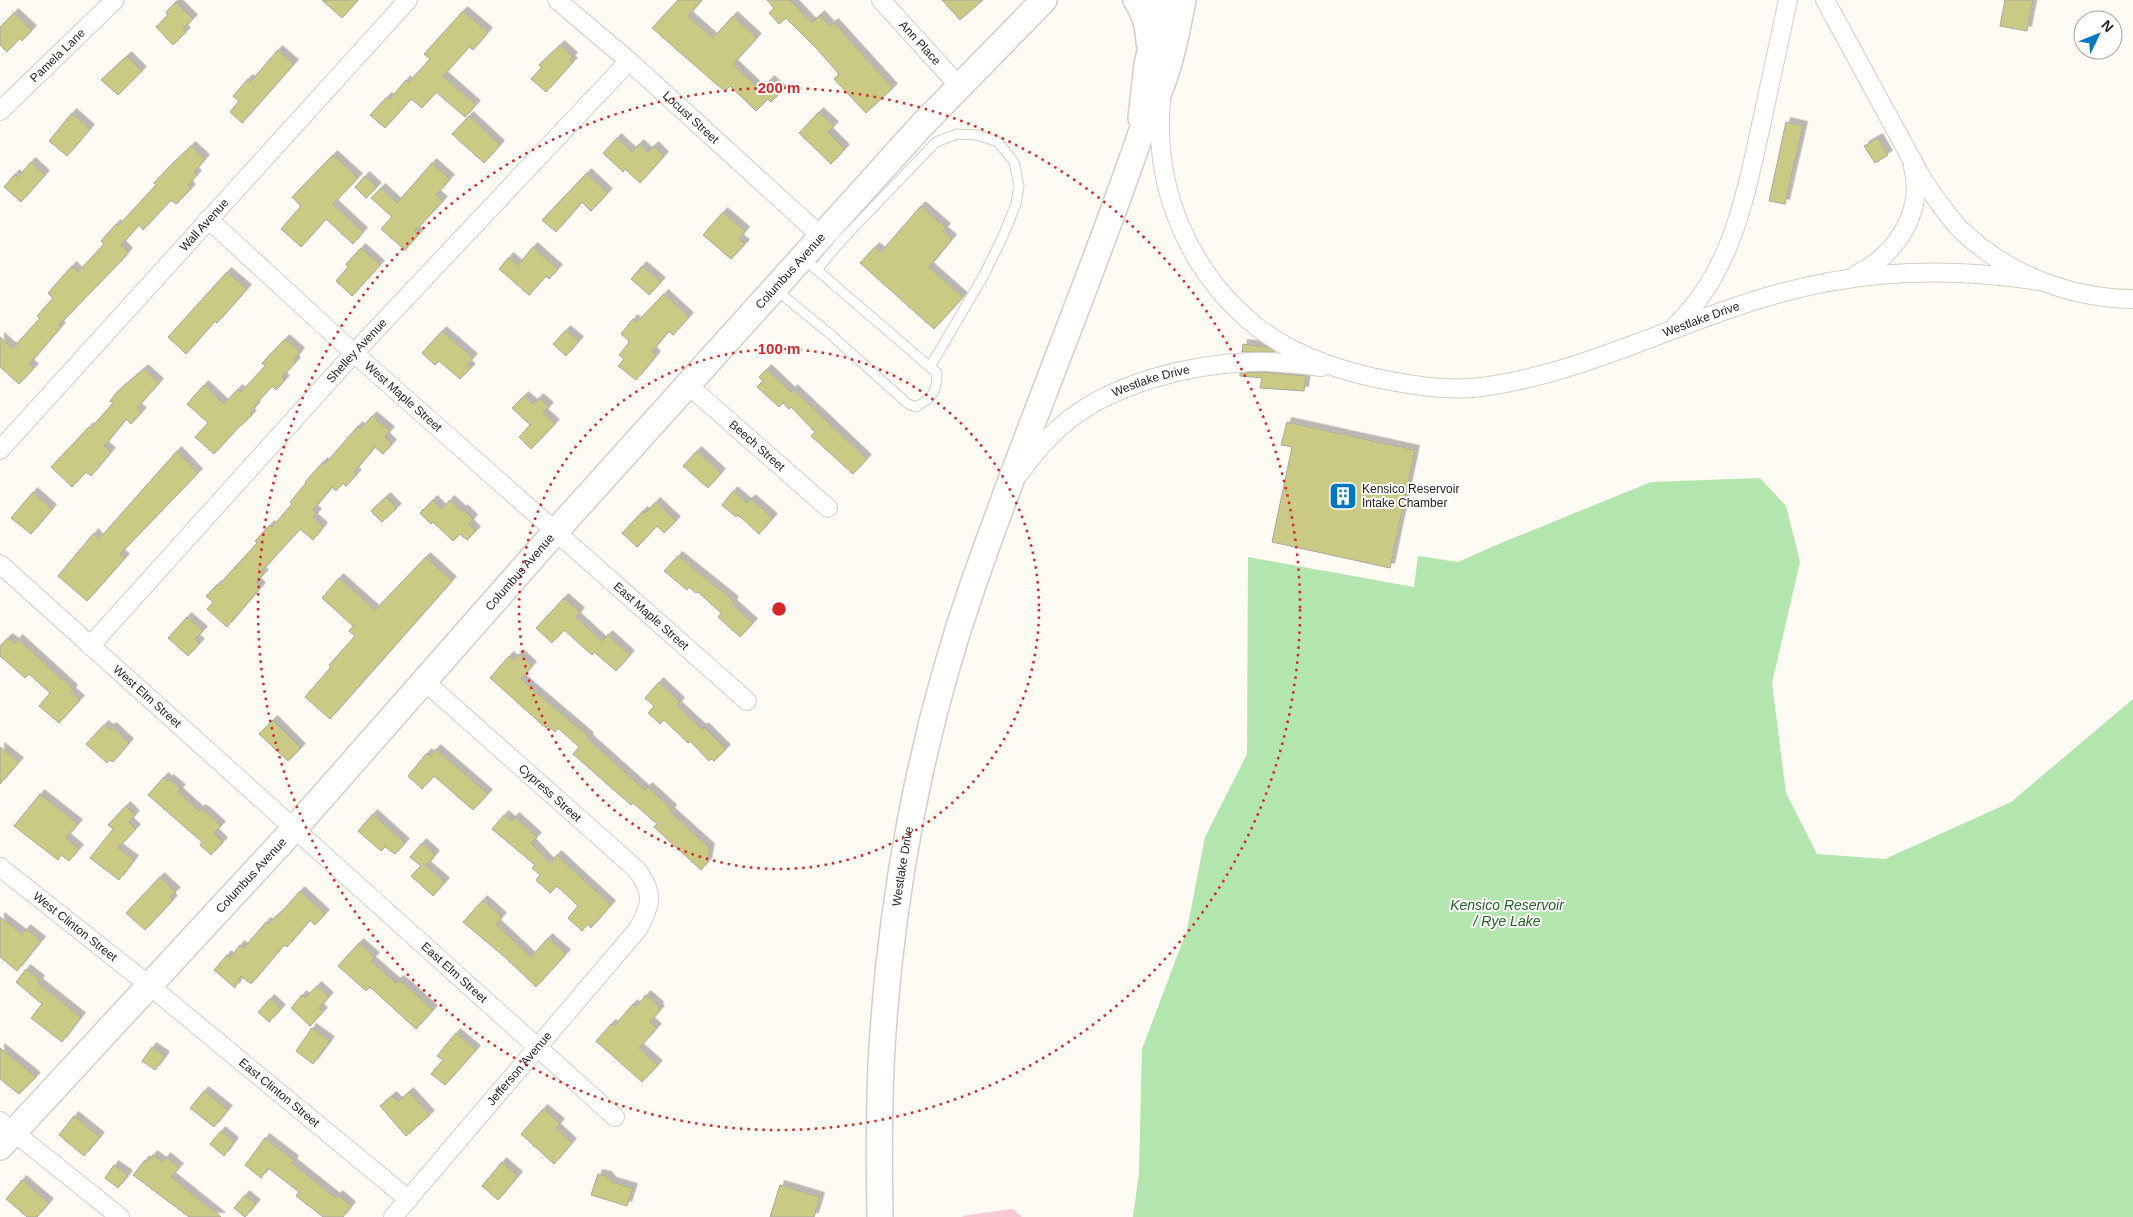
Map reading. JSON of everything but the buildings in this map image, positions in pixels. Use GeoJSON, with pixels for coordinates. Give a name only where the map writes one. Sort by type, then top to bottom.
{"type":"FeatureCollection","features":[{"type":"Feature","properties":{"kind":"street","name":"Pamela Lane"},"geometry":{"type":"LineString","coordinates":[[0,111],[115,0]]}},
{"type":"Feature","properties":{"kind":"street","name":"Wall Avenue"},"geometry":{"type":"LineString","coordinates":[[0,450],[408,0]]}},
{"type":"Feature","properties":{"kind":"street","name":"Locust Street"},"geometry":{"type":"LineString","coordinates":[[557,0],[629,61],[822,237]]}},
{"type":"Feature","properties":{"kind":"street","name":"Ann Place"},"geometry":{"type":"LineString","coordinates":[[881,0],[959,86]]}},
{"type":"Feature","properties":{"kind":"street","name":"Columbus Avenue"},"geometry":{"type":"LineString","coordinates":[[5,1134],[150,986],[294,829],[423,680],[775,289],[810,264],[822,237],[920,127],[1036,8],[1057,0]]}},
{"type":"Feature","properties":{"kind":"street"},"geometry":{"type":"LineString","coordinates":[[1136,0],[1144,12],[1157,67]]}},
{"type":"Feature","properties":{"kind":"street"},"geometry":{"type":"LineString","coordinates":[[1157,67],[1163,0]]}},
{"type":"Feature","properties":{"kind":"street"},"geometry":{"type":"LineString","coordinates":[[1157,67],[1178,26],[1184,0]]}},
{"type":"Feature","properties":{"kind":"street"},"geometry":{"type":"LineString","coordinates":[[1671,330],[1690,312],[1706,290],[1730,243],[1748,185],[1788,0]]}},
{"type":"Feature","properties":{"kind":"street","name":"Westlake Drive"},"geometry":{"type":"LineString","coordinates":[[1825,0],[1937,201],[1961,229],[2011,268],[2039,281]]}},
{"type":"Feature","properties":{"kind":"street","name":"Shelley Avenue"},"geometry":{"type":"LineString","coordinates":[[90,646],[354,352],[629,61]]}},
{"type":"Feature","properties":{"kind":"street","name":"Westlake Drive"},"geometry":{"type":"LineString","coordinates":[[880,1217],[880,1122],[885,1016],[891,950],[910,824],[936,709],[972,587],[1111,220],[1140,135],[1143,88],[1157,67]]}},
{"type":"Feature","properties":{"kind":"street","name":"Westlake Drive"},"geometry":{"type":"LineString","coordinates":[[1157,67],[1161,94],[1159,118],[1160,153],[1165,186],[1190,248],[1208,276],[1229,303],[1259,329],[1294,350],[1368,377]]}},
{"type":"Feature","properties":{"kind":"street"},"geometry":{"type":"LineString","coordinates":[[1852,277],[1870,268],[1884,257],[1896,244],[1907,226],[1914,206],[1916,188],[1914,169],[1908,152]]}},
{"type":"Feature","properties":{"kind":"street","name":"West Maple Street"},"geometry":{"type":"LineString","coordinates":[[208,219],[354,352],[556,531]]}},
{"type":"Feature","properties":{"kind":"street","name":"Westlake Drive"},"geometry":{"type":"LineString","coordinates":[[995,525],[1018,475],[1038,449],[1061,426],[1086,407],[1118,392],[1187,370],[1220,364],[1254,362],[1297,364],[1443,389],[1479,387],[1548,373],[1768,297],[1852,277],[1925,272],[1965,272],[2039,281],[2101,296],[2133,299]]}},
{"type":"Feature","properties":{"kind":"street","name":"Beech Street"},"geometry":{"type":"LineString","coordinates":[[688,384],[828,508]]}},
{"type":"Feature","properties":{"kind":"street","name":"East Maple Street"},"geometry":{"type":"LineString","coordinates":[[556,531],[747,701]]}},
{"type":"Feature","properties":{"kind":"street","name":"West Elm Street"},"geometry":{"type":"LineString","coordinates":[[0,564],[294,829]]}},
{"type":"Feature","properties":{"kind":"street","name":"Cypress Street"},"geometry":{"type":"LineString","coordinates":[[423,680],[636,869],[644,880],[649,892],[650,903],[644,919]]}},
{"type":"Feature","properties":{"kind":"street","name":"East Elm Street"},"geometry":{"type":"LineString","coordinates":[[294,829],[615,1117]]}},
{"type":"Feature","properties":{"kind":"street","name":"West Clinton Street"},"geometry":{"type":"LineString","coordinates":[[0,867],[150,986]]}},
{"type":"Feature","properties":{"kind":"street","name":"Jefferson Avenue"},"geometry":{"type":"LineString","coordinates":[[393,1217],[638,929],[644,919]]}},
{"type":"Feature","properties":{"kind":"street","name":"East Clinton Street"},"geometry":{"type":"LineString","coordinates":[[150,986],[408,1199]]}},
{"type":"Feature","properties":{"kind":"street"},"geometry":{"type":"LineString","coordinates":[[5,1134],[120,1217]]}},
{"type":"Feature","properties":{"kind":"lane"},"geometry":{"type":"LineString","coordinates":[[775,289],[830,334],[908,404],[916,407],[930,399],[937,387],[937,373],[930,367],[810,264],[840,241],[936,142],[957,134],[977,135],[998,142],[1014,162],[1019,186],[1016,204],[984,275],[930,367]]}},
{"type":"Feature","properties":{"kind":"shaded area"},"geometry":{"type":"Polygon","coordinates":[[[1013,1209],[1022,1217],[961,1217],[968,1215],[1013,1209]]]}},
{"type":"Feature","properties":{"kind":"water","name":"Kensico Reservoir / Rye Lake"},"geometry":{"type":"Polygon","coordinates":[[[1760,478],[1786,506],[1800,562],[1772,683],[1786,793],[1817,854],[1885,859],[2011,802],[2133,699],[2133,1217],[1133,1217],[1139,1173],[1142,1049],[1187,930],[1205,837],[1247,754],[1248,557],[1414,587],[1418,556],[1458,562],[1651,482],[1760,478]]]}},
{"type":"Feature","properties":{"kind":"place","name":"Kensico Reservoir Intake Chamber"},"geometry":{"type":"Point","coordinates":[1343,496]}}]}
